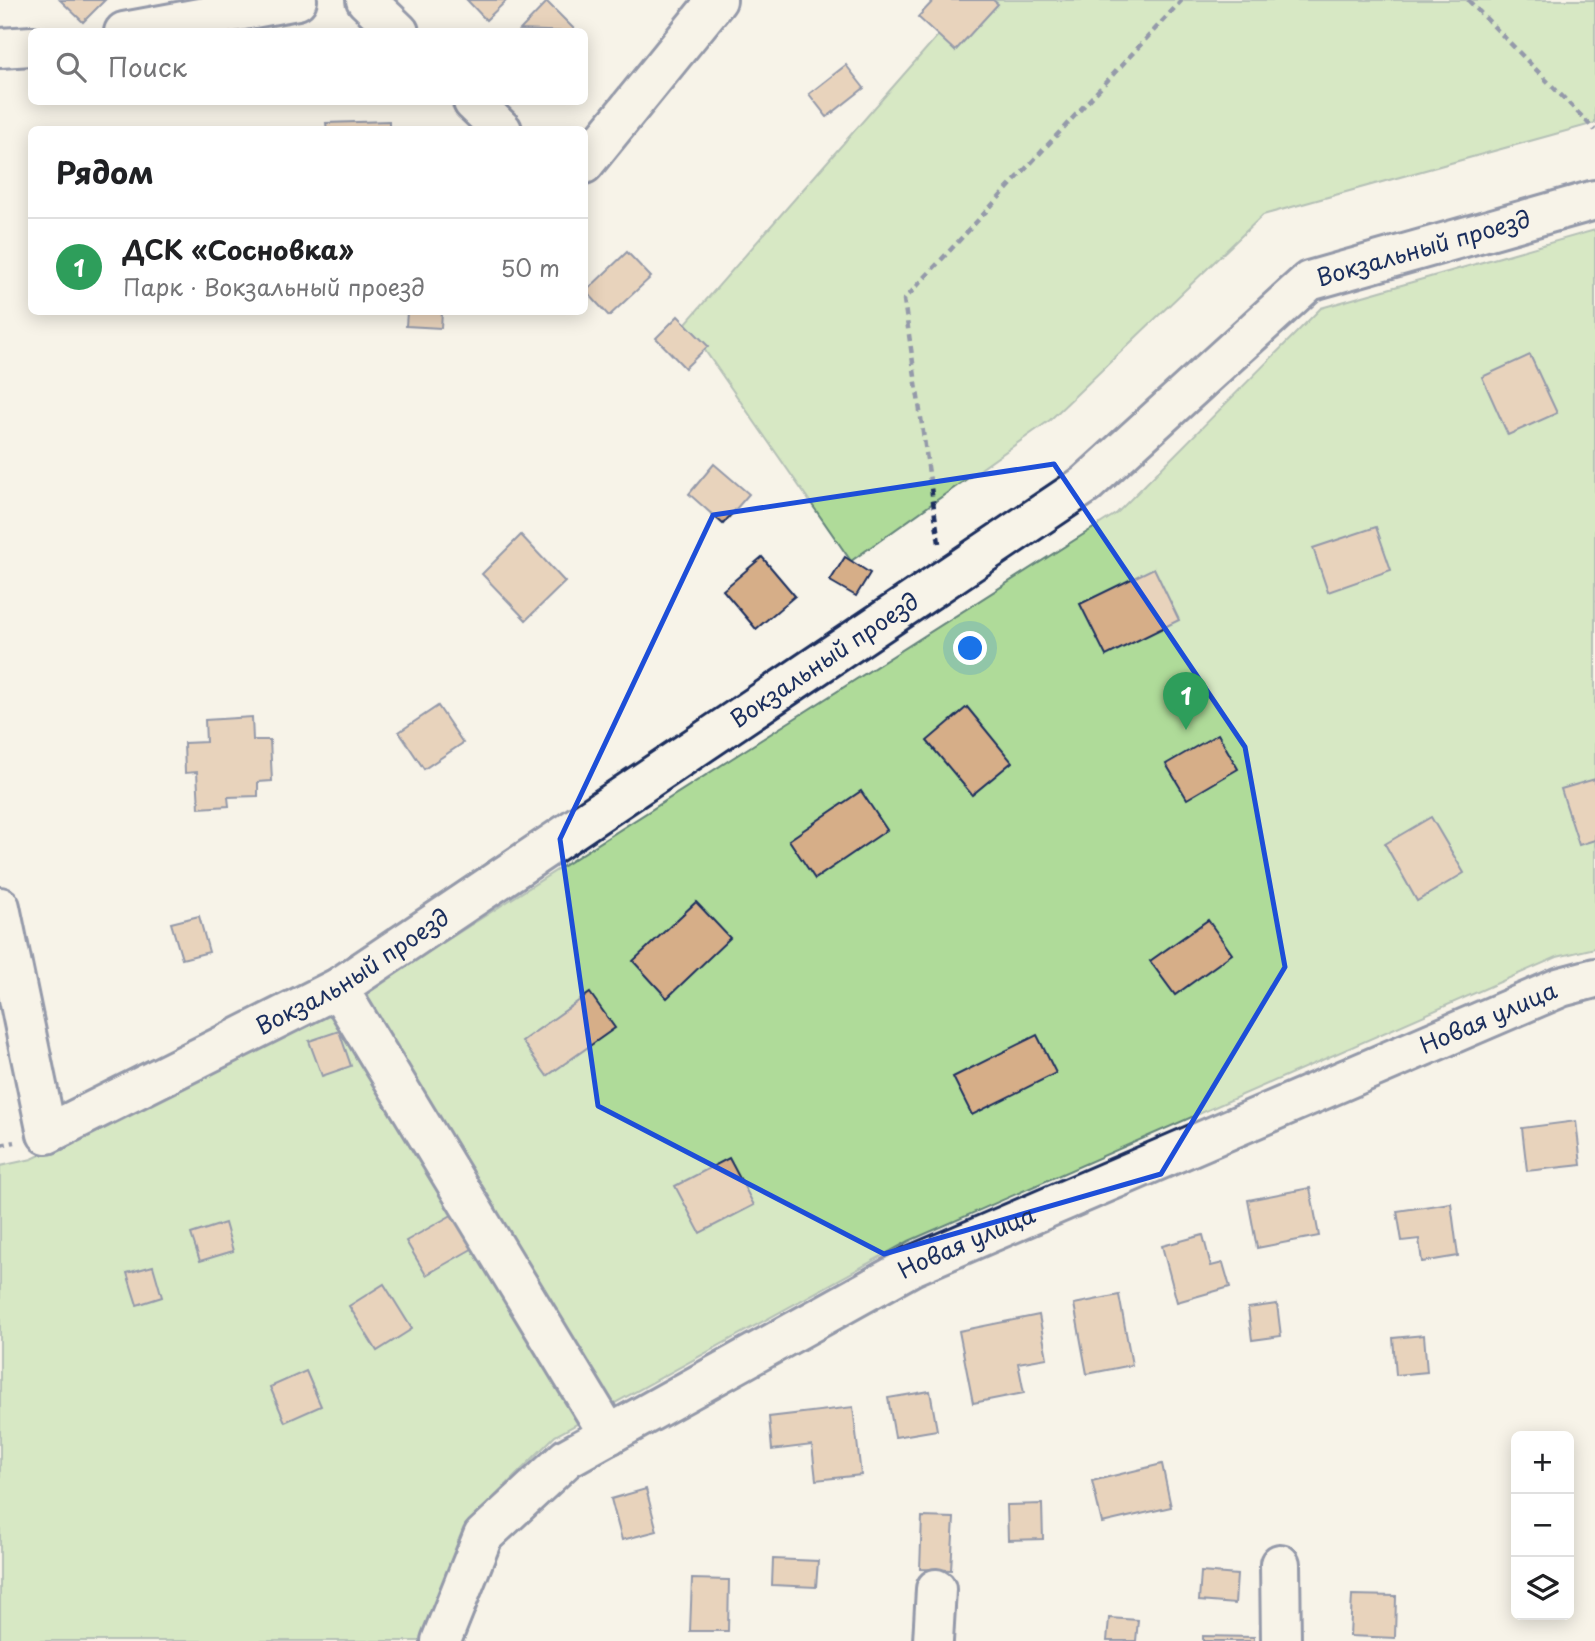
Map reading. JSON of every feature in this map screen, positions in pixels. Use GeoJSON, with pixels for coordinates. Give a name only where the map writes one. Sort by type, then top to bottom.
{"type":"FeatureCollection","features":[{"type":"Feature","properties":{"kind":"street"},"geometry":{"type":"LineString","coordinates":[[146,28],[297,0]]}},
{"type":"Feature","properties":{"kind":"street"},"geometry":{"type":"LineString","coordinates":[[366,0],[395,28]]}},
{"type":"Feature","properties":{"kind":"street"},"geometry":{"type":"LineString","coordinates":[[588,159],[717,0]]}},
{"type":"Feature","properties":{"kind":"street"},"geometry":{"type":"LineString","coordinates":[[0,48],[28,46]]}},
{"type":"Feature","properties":{"kind":"street"},"geometry":{"type":"LineString","coordinates":[[475,105],[498,126]]}},
{"type":"Feature","properties":{"kind":"street","name":"Вокзальный проезд"},"geometry":{"type":"LineString","coordinates":[[0,907],[47,1134],[338,988],[1085,485],[1309,281],[1595,200]]}},
{"type":"Feature","properties":{"kind":"street","name":"Новая улица"},"geometry":{"type":"LineString","coordinates":[[441,1641],[483,1536],[567,1458],[912,1266],[1560,987],[1595,978]]}},
{"type":"Feature","properties":{"kind":"street"},"geometry":{"type":"LineString","coordinates":[[338,988],[609,1435]]}},
{"type":"Feature","properties":{"kind":"street"},"geometry":{"type":"LineString","coordinates":[[1280,1564],[1281,1641]]}},
{"type":"Feature","properties":{"kind":"street"},"geometry":{"type":"LineString","coordinates":[[933,1641],[936,1589]]}},
{"type":"Feature","properties":{"kind":"path"},"geometry":{"type":"LineString","coordinates":[[945,579],[904,300],[1182,0]]}},
{"type":"Feature","properties":{"kind":"path"},"geometry":{"type":"LineString","coordinates":[[1468,0],[1595,130]]}},
{"type":"Feature","properties":{"kind":"highlighted area"},"geometry":{"type":"Polygon","coordinates":[[[1054,464],[1245,747],[1285,967],[1161,1174],[884,1254],[598,1106],[560,839],[713,515],[1054,464]]]}},
{"type":"Feature","properties":{"kind":"green space"},"geometry":{"type":"Polygon","coordinates":[[[969,0],[1595,0],[1595,123],[1263,215],[1050,420],[851,561],[686,323],[969,0]]]}},
{"type":"Feature","properties":{"kind":"green space"},"geometry":{"type":"Polygon","coordinates":[[[1595,230],[1595,948],[1557,957],[909,1241],[555,1436],[471,1520],[423,1641],[0,1641],[0,1166],[32,1159],[342,1007],[1117,513],[1321,308],[1595,230]]]}},
{"type":"Feature","properties":{"kind":"building"},"geometry":{"type":"Polygon","coordinates":[[[60,0],[105,0],[83,22],[60,0]]]}},
{"type":"Feature","properties":{"kind":"building"},"geometry":{"type":"Polygon","coordinates":[[[467,0],[507,0],[486,20],[467,0]]]}},
{"type":"Feature","properties":{"kind":"building"},"geometry":{"type":"Polygon","coordinates":[[[934,0],[993,0],[998,4],[955,51],[918,17],[934,0]]]}},
{"type":"Feature","properties":{"kind":"building"},"geometry":{"type":"Polygon","coordinates":[[[547,2],[573,28],[522,28],[547,2]]]}},
{"type":"Feature","properties":{"kind":"building"},"geometry":{"type":"Polygon","coordinates":[[[846,65],[864,88],[827,117],[809,94],[846,65]]]}},
{"type":"Feature","properties":{"kind":"building"},"geometry":{"type":"Polygon","coordinates":[[[389,121],[389,126],[326,126],[326,123],[389,121]]]}},
{"type":"Feature","properties":{"kind":"building"},"geometry":{"type":"Polygon","coordinates":[[[627,252],[651,277],[609,316],[588,293],[588,289],[627,252]]]}},
{"type":"Feature","properties":{"kind":"building"},"geometry":{"type":"Polygon","coordinates":[[[407,315],[442,315],[441,328],[406,326],[407,315]]]}},
{"type":"Feature","properties":{"kind":"building"},"geometry":{"type":"Polygon","coordinates":[[[678,316],[708,346],[685,368],[656,338],[678,316]]]}},
{"type":"Feature","properties":{"kind":"building"},"geometry":{"type":"Polygon","coordinates":[[[1530,355],[1557,413],[1508,435],[1482,377],[1530,355]]]}},
{"type":"Feature","properties":{"kind":"building"},"geometry":{"type":"Polygon","coordinates":[[[714,464],[749,494],[723,524],[689,494],[714,464]]]}},
{"type":"Feature","properties":{"kind":"building"},"geometry":{"type":"Polygon","coordinates":[[[1376,527],[1391,570],[1328,592],[1313,548],[1376,527]]]}},
{"type":"Feature","properties":{"kind":"building"},"geometry":{"type":"Polygon","coordinates":[[[521,535],[565,582],[526,620],[482,574],[521,535]]]}},
{"type":"Feature","properties":{"kind":"building"},"geometry":{"type":"Polygon","coordinates":[[[762,557],[795,596],[756,629],[723,590],[762,557]]]}},
{"type":"Feature","properties":{"kind":"building"},"geometry":{"type":"Polygon","coordinates":[[[845,557],[870,573],[856,596],[830,581],[845,557]]]}},
{"type":"Feature","properties":{"kind":"building"},"geometry":{"type":"Polygon","coordinates":[[[1154,568],[1179,620],[1106,656],[1080,604],[1154,568]]]}},
{"type":"Feature","properties":{"kind":"building"},"geometry":{"type":"Polygon","coordinates":[[[438,706],[463,743],[424,769],[399,732],[438,706]]]}},
{"type":"Feature","properties":{"kind":"building"},"geometry":{"type":"Polygon","coordinates":[[[967,707],[1012,762],[972,795],[927,741],[967,707]]]}},
{"type":"Feature","properties":{"kind":"building"},"geometry":{"type":"Polygon","coordinates":[[[252,717],[253,740],[270,740],[272,781],[258,782],[258,796],[228,797],[229,806],[199,808],[197,772],[185,773],[184,743],[206,742],[205,720],[252,717]]]}},
{"type":"Feature","properties":{"kind":"building"},"geometry":{"type":"Polygon","coordinates":[[[1218,734],[1238,769],[1187,799],[1166,764],[1218,734]]]}},
{"type":"Feature","properties":{"kind":"building"},"geometry":{"type":"Polygon","coordinates":[[[1595,779],[1595,840],[1579,845],[1561,789],[1595,779]]]}},
{"type":"Feature","properties":{"kind":"building"},"geometry":{"type":"Polygon","coordinates":[[[861,791],[887,830],[815,879],[789,840],[861,791]]]}},
{"type":"Feature","properties":{"kind":"building"},"geometry":{"type":"Polygon","coordinates":[[[1431,817],[1464,873],[1417,901],[1385,844],[1431,817]]]}},
{"type":"Feature","properties":{"kind":"building"},"geometry":{"type":"Polygon","coordinates":[[[696,902],[730,938],[667,998],[633,961],[696,902]]]}},
{"type":"Feature","properties":{"kind":"building"},"geometry":{"type":"Polygon","coordinates":[[[199,916],[209,952],[182,959],[171,923],[199,916]]]}},
{"type":"Feature","properties":{"kind":"building"},"geometry":{"type":"Polygon","coordinates":[[[1208,920],[1232,954],[1175,995],[1150,961],[1208,920]]]}},
{"type":"Feature","properties":{"kind":"building"},"geometry":{"type":"Polygon","coordinates":[[[590,993],[615,1028],[547,1076],[522,1041],[590,993]]]}},
{"type":"Feature","properties":{"kind":"building"},"geometry":{"type":"Polygon","coordinates":[[[339,1031],[351,1066],[322,1076],[309,1041],[339,1031]]]}},
{"type":"Feature","properties":{"kind":"building"},"geometry":{"type":"Polygon","coordinates":[[[1037,1035],[1056,1073],[972,1115],[953,1077],[1037,1035]]]}},
{"type":"Feature","properties":{"kind":"building"},"geometry":{"type":"Polygon","coordinates":[[[1576,1121],[1581,1165],[1527,1171],[1522,1128],[1576,1121]]]}},
{"type":"Feature","properties":{"kind":"building"},"geometry":{"type":"Polygon","coordinates":[[[729,1158],[754,1205],[700,1233],[675,1186],[729,1158]]]}},
{"type":"Feature","properties":{"kind":"building"},"geometry":{"type":"Polygon","coordinates":[[[1310,1188],[1319,1236],[1257,1248],[1248,1200],[1310,1188]]]}},
{"type":"Feature","properties":{"kind":"building"},"geometry":{"type":"Polygon","coordinates":[[[1451,1203],[1458,1256],[1422,1262],[1419,1239],[1402,1241],[1397,1211],[1451,1203]]]}},
{"type":"Feature","properties":{"kind":"building"},"geometry":{"type":"Polygon","coordinates":[[[457,1212],[477,1246],[426,1275],[406,1241],[457,1212]]]}},
{"type":"Feature","properties":{"kind":"building"},"geometry":{"type":"Polygon","coordinates":[[[225,1223],[233,1251],[200,1261],[191,1234],[225,1223]]]}},
{"type":"Feature","properties":{"kind":"building"},"geometry":{"type":"Polygon","coordinates":[[[1203,1235],[1211,1266],[1223,1263],[1230,1287],[1177,1302],[1162,1246],[1203,1235]]]}},
{"type":"Feature","properties":{"kind":"building"},"geometry":{"type":"Polygon","coordinates":[[[153,1266],[162,1297],[137,1305],[127,1273],[153,1266]]]}},
{"type":"Feature","properties":{"kind":"building"},"geometry":{"type":"Polygon","coordinates":[[[384,1284],[412,1329],[377,1351],[349,1306],[384,1284]]]}},
{"type":"Feature","properties":{"kind":"building"},"geometry":{"type":"Polygon","coordinates":[[[1119,1295],[1132,1365],[1087,1374],[1074,1304],[1119,1295]]]}},
{"type":"Feature","properties":{"kind":"building"},"geometry":{"type":"Polygon","coordinates":[[[1277,1304],[1281,1336],[1252,1340],[1248,1308],[1277,1304]]]}},
{"type":"Feature","properties":{"kind":"building"},"geometry":{"type":"Polygon","coordinates":[[[1039,1315],[1047,1358],[1018,1363],[1024,1393],[973,1403],[959,1331],[1039,1315]]]}},
{"type":"Feature","properties":{"kind":"building"},"geometry":{"type":"Polygon","coordinates":[[[1424,1335],[1427,1372],[1396,1375],[1393,1338],[1424,1335]]]}},
{"type":"Feature","properties":{"kind":"building"},"geometry":{"type":"Polygon","coordinates":[[[306,1371],[321,1406],[285,1422],[270,1387],[306,1371]]]}},
{"type":"Feature","properties":{"kind":"building"},"geometry":{"type":"Polygon","coordinates":[[[930,1391],[937,1430],[895,1437],[888,1398],[930,1391]]]}},
{"type":"Feature","properties":{"kind":"building"},"geometry":{"type":"Polygon","coordinates":[[[853,1407],[861,1475],[816,1480],[812,1445],[772,1450],[769,1417],[853,1407]]]}},
{"type":"Feature","properties":{"kind":"building"},"geometry":{"type":"Polygon","coordinates":[[[1162,1464],[1171,1507],[1102,1523],[1092,1481],[1162,1464]]]}},
{"type":"Feature","properties":{"kind":"building"},"geometry":{"type":"Polygon","coordinates":[[[646,1489],[657,1531],[622,1540],[611,1499],[646,1489]]]}},
{"type":"Feature","properties":{"kind":"building"},"geometry":{"type":"Polygon","coordinates":[[[1042,1504],[1043,1539],[1008,1540],[1007,1505],[1042,1504]]]}},
{"type":"Feature","properties":{"kind":"building"},"geometry":{"type":"Polygon","coordinates":[[[922,1517],[954,1518],[951,1570],[920,1569],[922,1517]]]}},
{"type":"Feature","properties":{"kind":"building"},"geometry":{"type":"Polygon","coordinates":[[[773,1559],[818,1561],[816,1587],[772,1585],[773,1559]]]}},
{"type":"Feature","properties":{"kind":"building"},"geometry":{"type":"Polygon","coordinates":[[[1201,1572],[1237,1575],[1235,1604],[1199,1601],[1201,1572]]]}},
{"type":"Feature","properties":{"kind":"building"},"geometry":{"type":"Polygon","coordinates":[[[692,1579],[729,1580],[728,1631],[690,1631],[692,1579]]]}},
{"type":"Feature","properties":{"kind":"building"},"geometry":{"type":"Polygon","coordinates":[[[1352,1595],[1396,1596],[1395,1638],[1350,1636],[1352,1595]]]}},
{"type":"Feature","properties":{"kind":"building"},"geometry":{"type":"Polygon","coordinates":[[[1109,1618],[1138,1620],[1136,1641],[1107,1641],[1109,1618]]]}},
{"type":"Feature","properties":{"kind":"building"},"geometry":{"type":"Polygon","coordinates":[[[1203,1636],[1254,1637],[1254,1641],[1203,1641],[1203,1636]]]}},
{"type":"Feature","properties":{"kind":"place","name":"ДСК «Сосновка»"},"geometry":{"type":"Point","coordinates":[1186,730]}}]}
